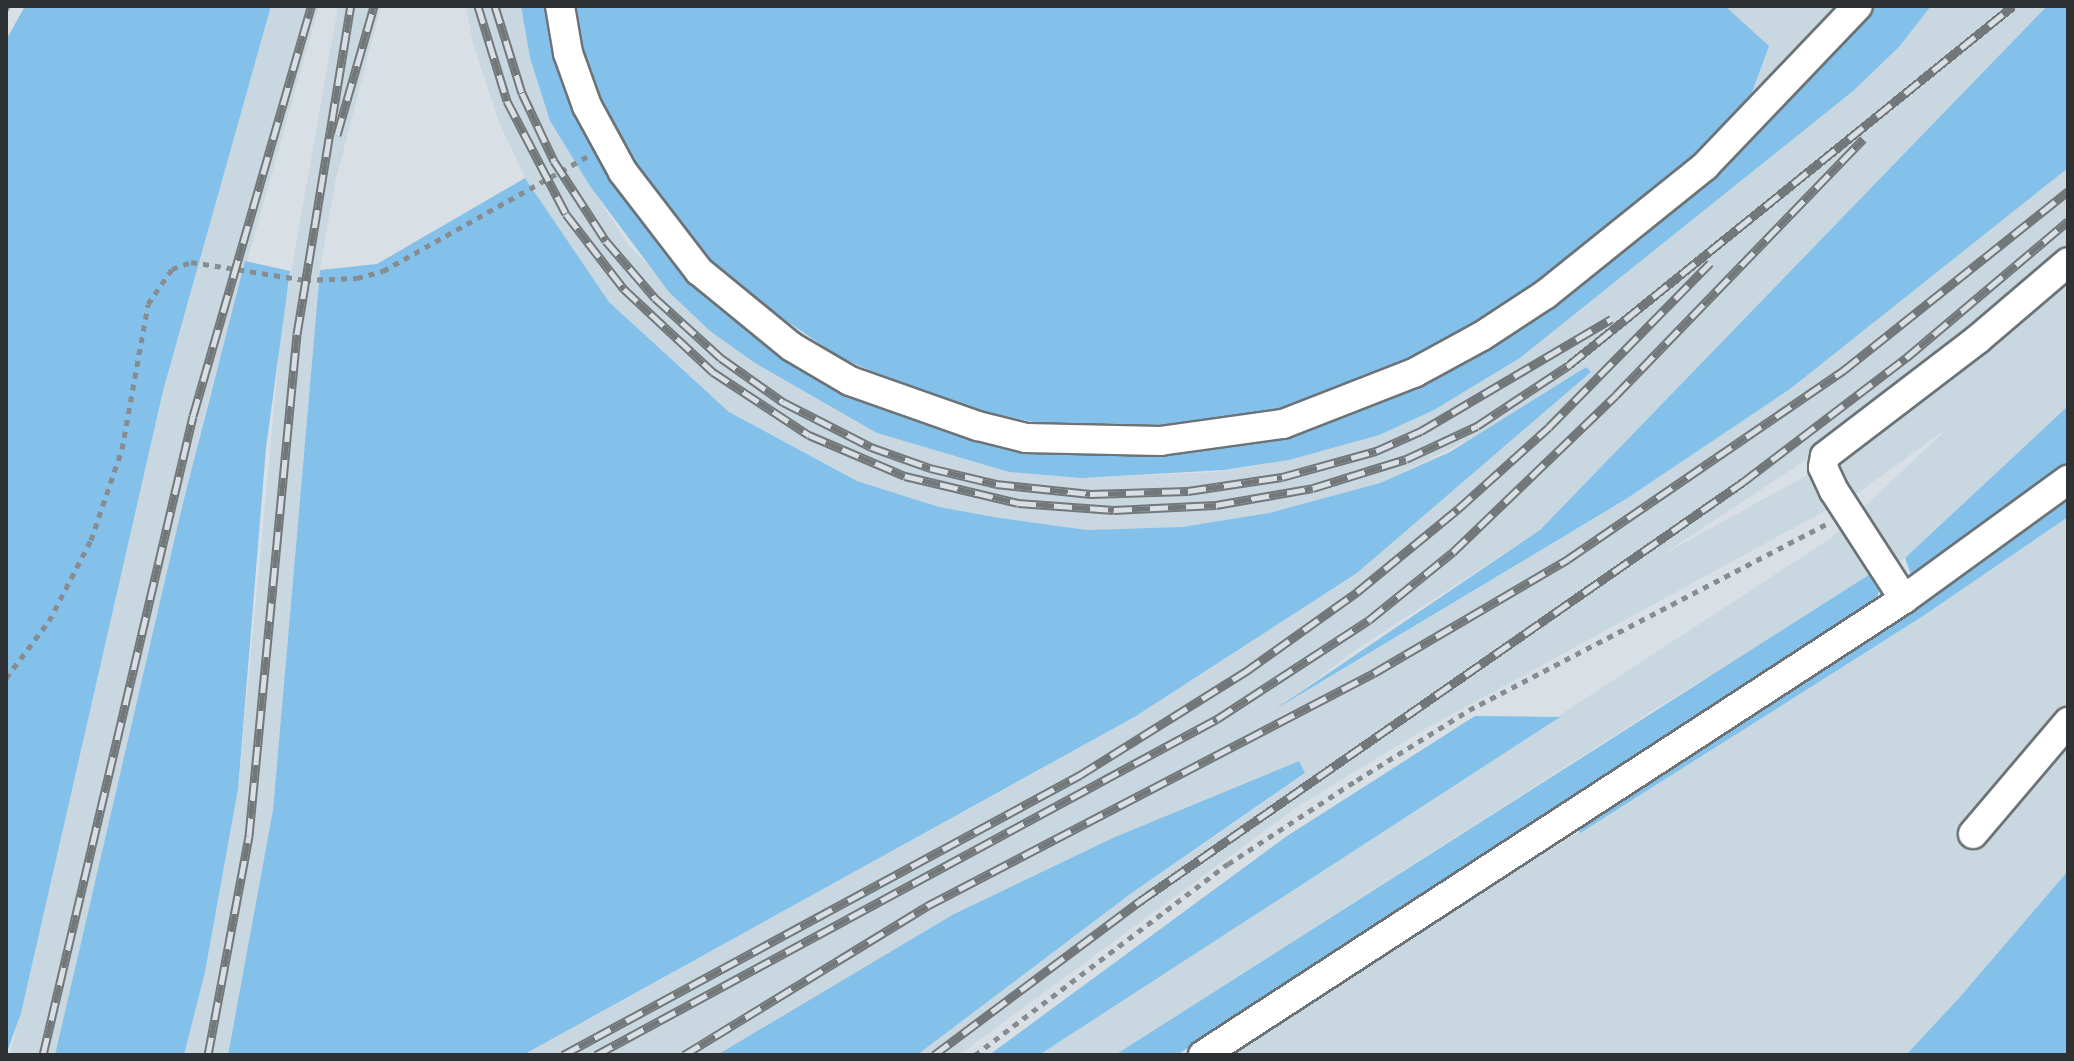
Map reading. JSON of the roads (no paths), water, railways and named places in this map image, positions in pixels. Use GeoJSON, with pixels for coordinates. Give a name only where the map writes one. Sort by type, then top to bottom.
{"type":"FeatureCollection","features":[{"type":"Feature","properties":{"kind":"lane"},"geometry":{"type":"LineString","coordinates":[[560,6],[568,53],[608,145],[662,229],[699,271],[792,347],[850,381],[909,406],[1026,438],[1160,441],[1227,435],[1283,424],[1414,373],[1546,294],[1705,166],[1858,6]]}},
{"type":"Feature","properties":{"kind":"lane"},"geometry":{"type":"LineString","coordinates":[[1904,599],[1847,512],[1823,467],[1825,456],[1978,339],[2068,262]]}},
{"type":"Feature","properties":{"kind":"lane"},"geometry":{"type":"LineString","coordinates":[[1203,1055],[1904,599],[2068,480]]}},
{"type":"Feature","properties":{"kind":"lane"},"geometry":{"type":"LineString","coordinates":[[1973,834],[2068,722]]}},
{"type":"Feature","properties":{"kind":"railway"},"geometry":{"type":"LineString","coordinates":[[43,1055],[193,416],[311,6]]}},
{"type":"Feature","properties":{"kind":"railway"},"geometry":{"type":"LineString","coordinates":[[208,1055],[249,836],[297,334],[351,6]]}},
{"type":"Feature","properties":{"kind":"railway"},"geometry":{"type":"LineString","coordinates":[[337,135],[374,6]]}},
{"type":"Feature","properties":{"kind":"railway"},"geometry":{"type":"LineString","coordinates":[[478,6],[507,101],[566,214],[624,289],[713,372],[809,435],[905,476],[1018,503],[1114,510],[1216,505],[1313,488],[1406,459],[1477,426],[1569,365],[2013,6]]}},
{"type":"Feature","properties":{"kind":"railway"},"geometry":{"type":"LineString","coordinates":[[495,6],[522,93],[554,161],[606,241],[655,298],[721,358],[783,402],[871,447],[930,468],[996,484],[1090,494],[1188,491],[1282,477],[1376,451],[1421,431],[1611,319]]}},
{"type":"Feature","properties":{"kind":"railway"},"geometry":{"type":"LineString","coordinates":[[596,1055],[1217,719],[1369,620],[1453,552],[1616,395],[1863,139]]}},
{"type":"Feature","properties":{"kind":"railway"},"geometry":{"type":"LineString","coordinates":[[684,1055],[927,906],[1374,673],[1568,559],[1844,370],[2068,191]]}},
{"type":"Feature","properties":{"kind":"railway"},"geometry":{"type":"LineString","coordinates":[[934,1055],[1140,901],[1743,482],[1906,358],[2068,221]]}},
{"type":"Feature","properties":{"kind":"railway"},"geometry":{"type":"LineString","coordinates":[[563,1055],[1080,775],[1245,672],[1357,592],[1458,509],[1549,427],[1710,263]]}}]}
